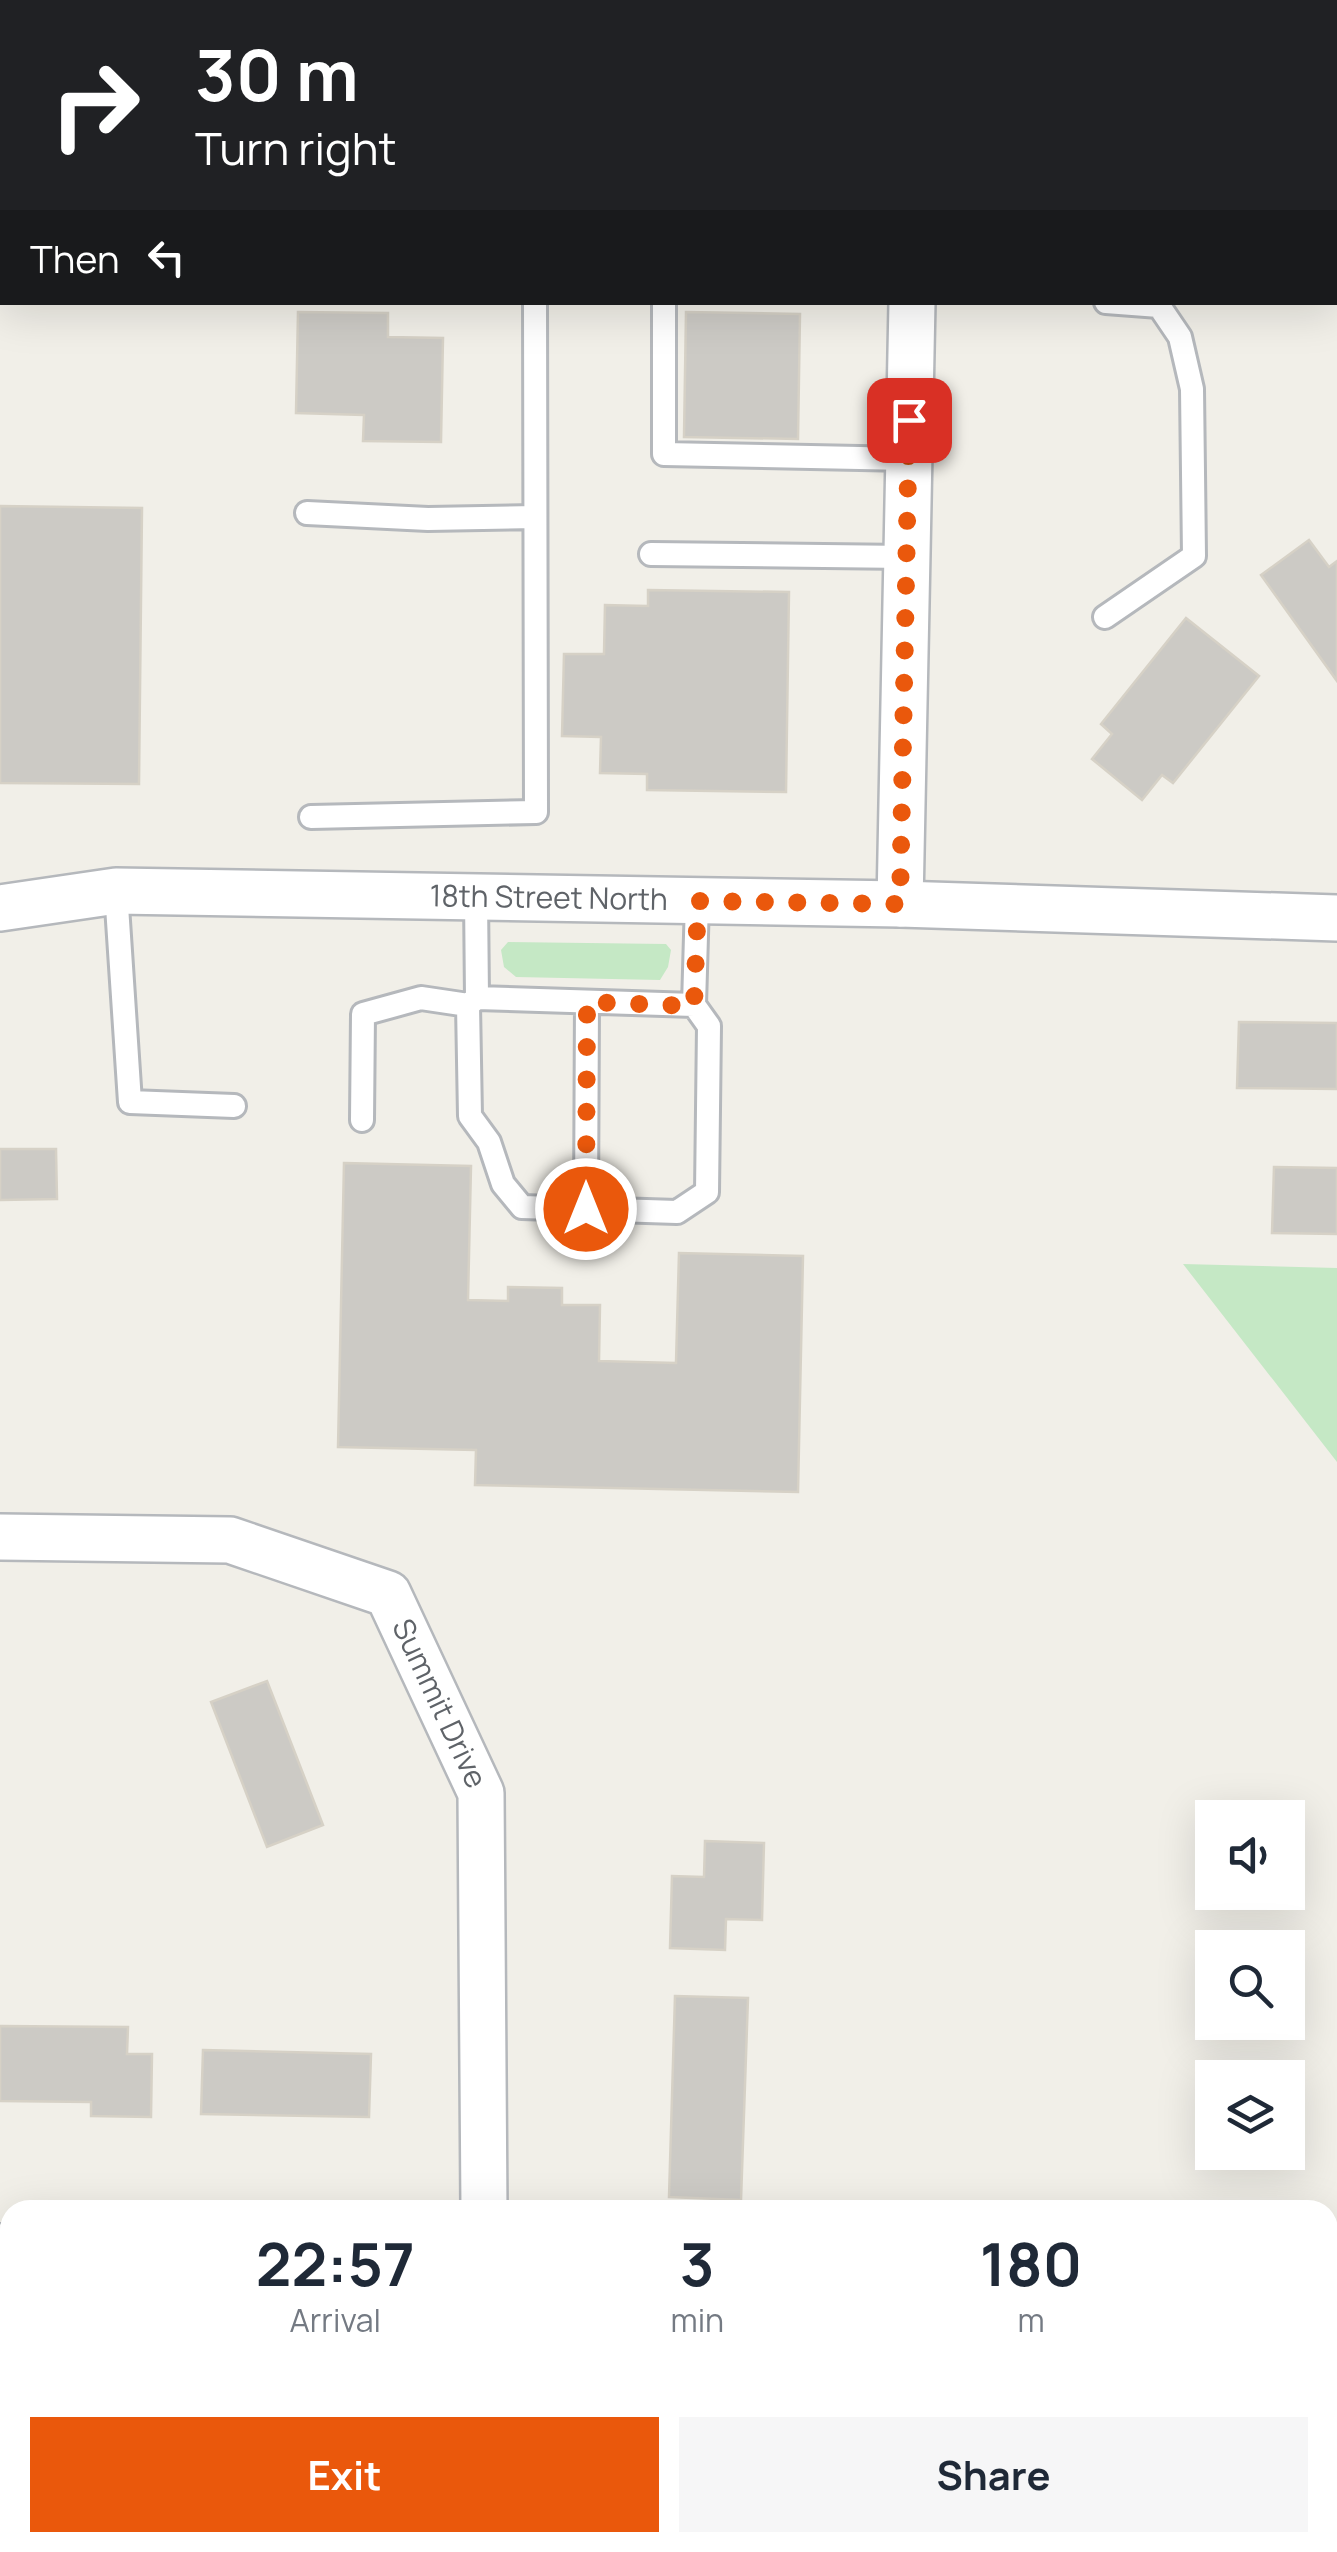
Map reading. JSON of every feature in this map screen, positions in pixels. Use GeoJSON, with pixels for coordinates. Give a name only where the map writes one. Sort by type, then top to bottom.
{"type":"FeatureCollection","features":[{"type":"Feature","properties":{"kind":"street"},"geometry":{"type":"LineString","coordinates":[[900,904],[912,305]]}},
{"type":"Feature","properties":{"kind":"street","name":"18th Street North"},"geometry":{"type":"LineString","coordinates":[[0,908],[116,891],[900,904],[1337,918]]}},
{"type":"Feature","properties":{"kind":"street","name":"Summit Drive"},"geometry":{"type":"LineString","coordinates":[[0,1537],[230,1540],[388,1594],[481,1793],[484,2200]]}},
{"type":"Feature","properties":{"kind":"lane"},"geometry":{"type":"LineString","coordinates":[[311,817],[536,812],[535,305]]}},
{"type":"Feature","properties":{"kind":"lane"},"geometry":{"type":"LineString","coordinates":[[664,305],[664,454],[908,459]]}},
{"type":"Feature","properties":{"kind":"lane"},"geometry":{"type":"LineString","coordinates":[[1105,617],[1194,556],[1192,390],[1180,337],[1161,305]]}},
{"type":"Feature","properties":{"kind":"lane"},"geometry":{"type":"LineString","coordinates":[[307,513],[536,517]]}},
{"type":"Feature","properties":{"kind":"lane"},"geometry":{"type":"LineString","coordinates":[[651,554],[907,557]]}},
{"type":"Feature","properties":{"kind":"lane"},"geometry":{"type":"LineString","coordinates":[[116,891],[130,1102],[234,1106]]}},
{"type":"Feature","properties":{"kind":"lane"},"geometry":{"type":"LineString","coordinates":[[476,898],[470,1116],[489,1142],[503,1184],[522,1207],[677,1212],[707,1192],[709,1026],[694,1006],[698,901]]}},
{"type":"Feature","properties":{"kind":"lane"},"geometry":{"type":"LineString","coordinates":[[362,1120],[363,1014],[420,998],[694,1006]]}},
{"type":"Feature","properties":{"kind":"lane"},"geometry":{"type":"LineString","coordinates":[[586,1209],[587,1002]]}},
{"type":"Feature","properties":{"kind":"green space"},"geometry":{"type":"Polygon","coordinates":[[[508,942],[666,944],[671,950],[668,967],[660,980],[516,977],[504,967],[501,950],[508,942]]]}},
{"type":"Feature","properties":{"kind":"green space"},"geometry":{"type":"Polygon","coordinates":[[[1183,1264],[1337,1268],[1337,1462],[1183,1264]]]}},
{"type":"Feature","properties":{"kind":"building"},"geometry":{"type":"Polygon","coordinates":[[[298,312],[388,313],[388,337],[443,338],[441,442],[363,441],[364,415],[296,413],[298,312]]]}},
{"type":"Feature","properties":{"kind":"building"},"geometry":{"type":"Polygon","coordinates":[[[686,312],[800,314],[798,439],[684,437],[686,312]]]}},
{"type":"Feature","properties":{"kind":"building"},"geometry":{"type":"Polygon","coordinates":[[[0,506],[142,508],[139,784],[0,783],[0,506]]]}},
{"type":"Feature","properties":{"kind":"building"},"geometry":{"type":"Polygon","coordinates":[[[1309,540],[1329,567],[1337,561],[1337,681],[1261,575],[1309,540]]]}},
{"type":"Feature","properties":{"kind":"building"},"geometry":{"type":"Polygon","coordinates":[[[648,590],[789,592],[786,792],[647,790],[647,774],[600,773],[601,737],[562,736],[564,654],[604,654],[605,605],[648,606],[648,590]]]}},
{"type":"Feature","properties":{"kind":"building"},"geometry":{"type":"Polygon","coordinates":[[[1186,618],[1259,676],[1173,783],[1162,775],[1142,800],[1092,759],[1112,734],[1101,724],[1186,618]]]}},
{"type":"Feature","properties":{"kind":"building"},"geometry":{"type":"Polygon","coordinates":[[[1239,1022],[1337,1023],[1337,1089],[1237,1088],[1239,1022]]]}},
{"type":"Feature","properties":{"kind":"building"},"geometry":{"type":"Polygon","coordinates":[[[0,1149],[56,1149],[57,1199],[0,1200],[0,1149]]]}},
{"type":"Feature","properties":{"kind":"building"},"geometry":{"type":"Polygon","coordinates":[[[344,1163],[471,1166],[468,1300],[508,1301],[508,1287],[562,1288],[562,1305],[600,1305],[599,1361],[676,1363],[679,1253],[803,1256],[798,1492],[475,1485],[476,1450],[338,1447],[344,1163]]]}},
{"type":"Feature","properties":{"kind":"building"},"geometry":{"type":"Polygon","coordinates":[[[1274,1167],[1337,1168],[1337,1234],[1272,1233],[1274,1167]]]}},
{"type":"Feature","properties":{"kind":"building"},"geometry":{"type":"Polygon","coordinates":[[[267,1681],[323,1825],[267,1847],[211,1702],[267,1681]]]}},
{"type":"Feature","properties":{"kind":"building"},"geometry":{"type":"Polygon","coordinates":[[[705,1841],[764,1843],[762,1920],[726,1919],[725,1950],[670,1948],[672,1876],[704,1877],[705,1841]]]}},
{"type":"Feature","properties":{"kind":"building"},"geometry":{"type":"Polygon","coordinates":[[[675,1996],[748,1998],[741,2200],[669,2197],[675,1996]]]}},
{"type":"Feature","properties":{"kind":"building"},"geometry":{"type":"Polygon","coordinates":[[[0,2026],[128,2027],[127,2054],[152,2054],[151,2117],[91,2116],[91,2102],[0,2101],[0,2026]]]}},
{"type":"Feature","properties":{"kind":"building"},"geometry":{"type":"Polygon","coordinates":[[[203,2050],[371,2054],[369,2117],[201,2114],[203,2050]]]}},
{"type":"Feature","properties":{"kind":"route"},"geometry":{"type":"LineString","coordinates":[[586,1209],[587,1002],[694,1006],[698,901],[900,904],[909,420]]}}]}
